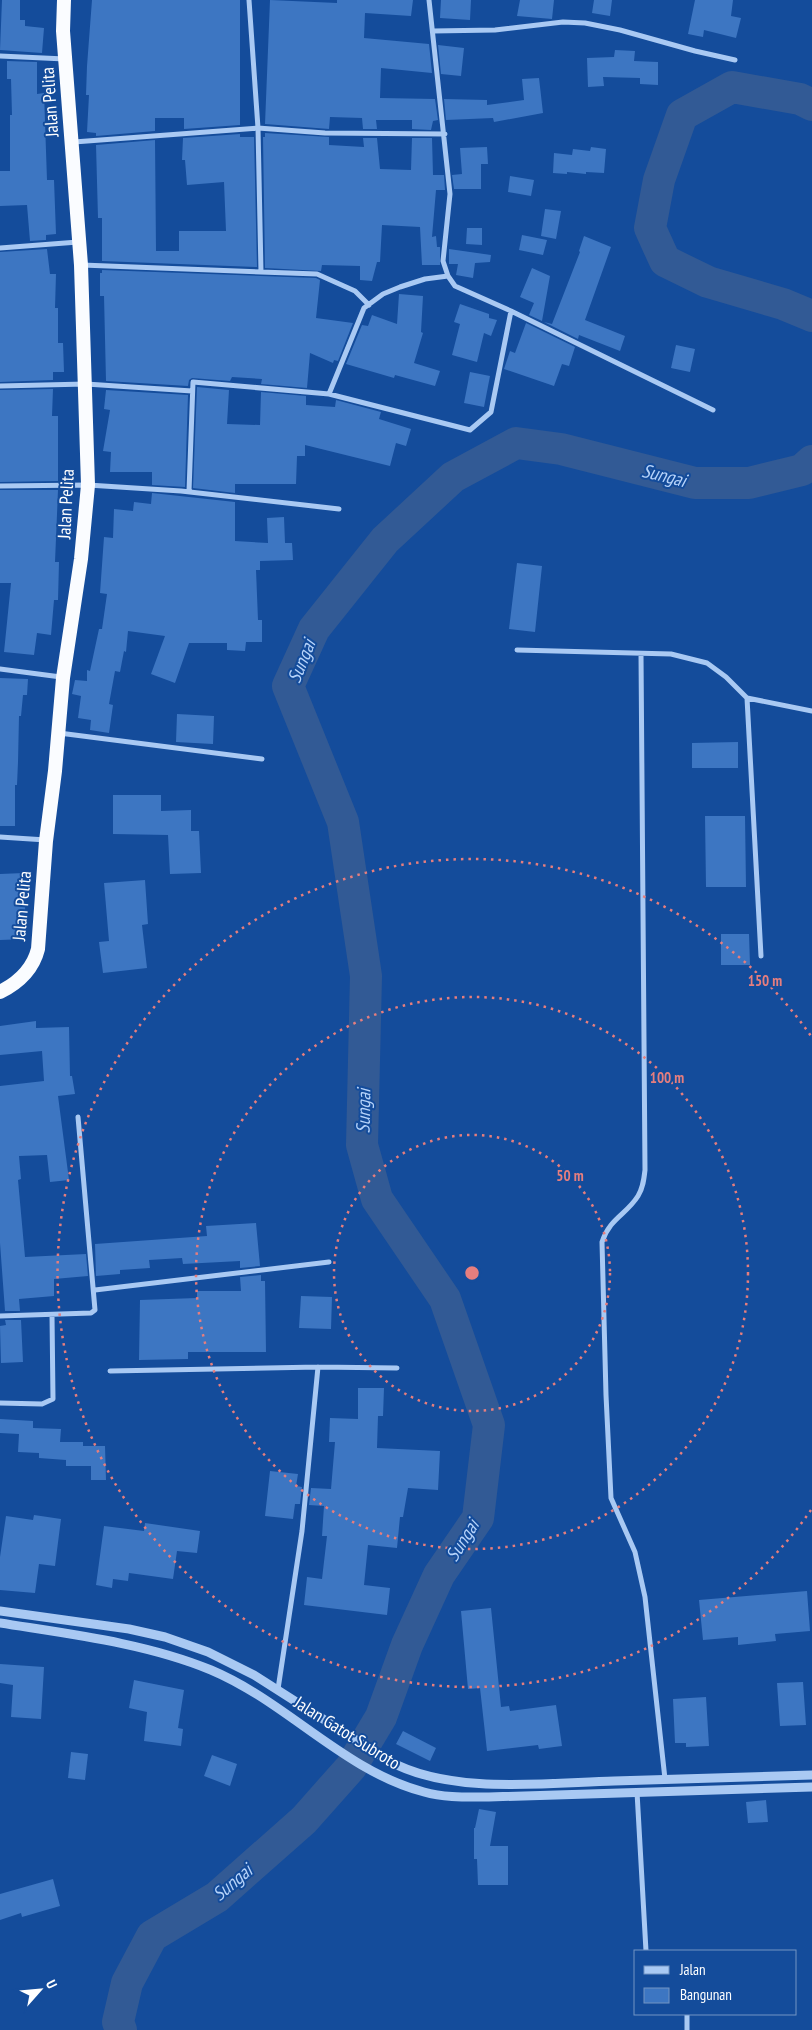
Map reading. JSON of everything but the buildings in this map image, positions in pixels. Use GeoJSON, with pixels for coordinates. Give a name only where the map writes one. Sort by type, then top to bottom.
{"type":"FeatureCollection","features":[{"type":"Feature","properties":{"kind":"highway","name":"Jalan Pelita"},"geometry":{"type":"LineString","coordinates":[[0,992],[12,986],[27,971],[38,949],[46,840],[63,678],[81,559],[88,486],[81,265],[63,31],[64,0]]}},
{"type":"Feature","properties":{"kind":"street"},"geometry":{"type":"LineString","coordinates":[[249,0],[258,128],[261,272]]}},
{"type":"Feature","properties":{"kind":"street"},"geometry":{"type":"LineString","coordinates":[[430,0],[436,73],[445,134],[450,194],[443,262],[448,276],[455,286],[511,311],[713,410]]}},
{"type":"Feature","properties":{"kind":"street"},"geometry":{"type":"LineString","coordinates":[[433,31],[495,30],[563,22],[585,23],[620,30],[695,52],[734,60]]}},
{"type":"Feature","properties":{"kind":"street"},"geometry":{"type":"LineString","coordinates":[[0,56],[65,59]]}},
{"type":"Feature","properties":{"kind":"street"},"geometry":{"type":"LineString","coordinates":[[71,142],[258,128],[325,133],[445,134]]}},
{"type":"Feature","properties":{"kind":"street"},"geometry":{"type":"LineString","coordinates":[[0,248],[79,242]]}},
{"type":"Feature","properties":{"kind":"street"},"geometry":{"type":"LineString","coordinates":[[81,265],[316,274],[355,291],[369,305]]}},
{"type":"Feature","properties":{"kind":"street"},"geometry":{"type":"LineString","coordinates":[[329,394],[364,308],[383,294],[400,287],[448,276]]}},
{"type":"Feature","properties":{"kind":"street"},"geometry":{"type":"LineString","coordinates":[[188,492],[193,382],[329,394],[470,430],[491,412],[511,311]]}},
{"type":"Feature","properties":{"kind":"street"},"geometry":{"type":"LineString","coordinates":[[0,386],[86,384],[192,390]]}},
{"type":"Feature","properties":{"kind":"street"},"geometry":{"type":"LineString","coordinates":[[0,486],[88,486],[188,492],[340,509]]}},
{"type":"Feature","properties":{"kind":"street"},"geometry":{"type":"LineString","coordinates":[[517,650],[671,654],[707,663],[726,677],[747,698],[812,711]]}},
{"type":"Feature","properties":{"kind":"street"},"geometry":{"type":"LineString","coordinates":[[641,654],[645,1170],[643,1186],[637,1198],[607,1229],[602,1242],[606,1395],[612,1498],[629,1533],[635,1552],[644,1597],[665,1780]]}},
{"type":"Feature","properties":{"kind":"street"},"geometry":{"type":"LineString","coordinates":[[0,669],[63,678]]}},
{"type":"Feature","properties":{"kind":"street"},"geometry":{"type":"LineString","coordinates":[[747,698],[761,956]]}},
{"type":"Feature","properties":{"kind":"street"},"geometry":{"type":"LineString","coordinates":[[58,733],[262,759]]}},
{"type":"Feature","properties":{"kind":"street"},"geometry":{"type":"LineString","coordinates":[[0,837],[46,840]]}},
{"type":"Feature","properties":{"kind":"street"},"geometry":{"type":"LineString","coordinates":[[0,1316],[91,1313],[95,1310],[95,1290],[78,1117]]}},
{"type":"Feature","properties":{"kind":"street"},"geometry":{"type":"LineString","coordinates":[[95,1290],[329,1262]]}},
{"type":"Feature","properties":{"kind":"street"},"geometry":{"type":"LineString","coordinates":[[0,1403],[42,1404],[53,1399],[52,1315]]}},
{"type":"Feature","properties":{"kind":"street"},"geometry":{"type":"LineString","coordinates":[[110,1371],[318,1367],[397,1368]]}},
{"type":"Feature","properties":{"kind":"street"},"geometry":{"type":"LineString","coordinates":[[278,1689],[302,1531],[318,1367]]}},
{"type":"Feature","properties":{"kind":"street","name":"Jalan Gatot Subroto"},"geometry":{"type":"LineString","coordinates":[[0,1611],[129,1629],[165,1637],[208,1652],[278,1689],[389,1762],[420,1775],[454,1781],[519,1784],[812,1775]]}},
{"type":"Feature","properties":{"kind":"street"},"geometry":{"type":"LineString","coordinates":[[42,1618],[43,1630]]}},
{"type":"Feature","properties":{"kind":"street","name":"Jalan Gatot Subroto"},"geometry":{"type":"LineString","coordinates":[[0,1623],[160,1654],[211,1670],[239,1684],[316,1736],[389,1780],[426,1793],[461,1797],[812,1787]]}},
{"type":"Feature","properties":{"kind":"street"},"geometry":{"type":"LineString","coordinates":[[637,1792],[646,1950]]}},
{"type":"Feature","properties":{"kind":"street"},"geometry":{"type":"LineString","coordinates":[[687,2015],[688,2030]]}},
{"type":"Feature","properties":{"kind":"waterway","name":"Sungai"},"geometry":{"type":"LineString","coordinates":[[812,105],[800,99],[732,87],[682,115],[659,180],[650,228],[665,261],[708,282],[783,304],[812,316]]}},
{"type":"Feature","properties":{"kind":"waterway","name":"Sungai"},"geometry":{"type":"LineString","coordinates":[[121,2030],[118,2022],[127,1983],[152,1936],[217,1897],[304,1820],[351,1767],[381,1717],[407,1645],[439,1575],[478,1518],[489,1425],[445,1299],[377,1199],[362,1145],[366,976],[343,822],[288,686],[314,629],[385,540],[453,477],[516,443],[561,449],[695,483],[749,483],[802,470],[812,461]]}}]}
